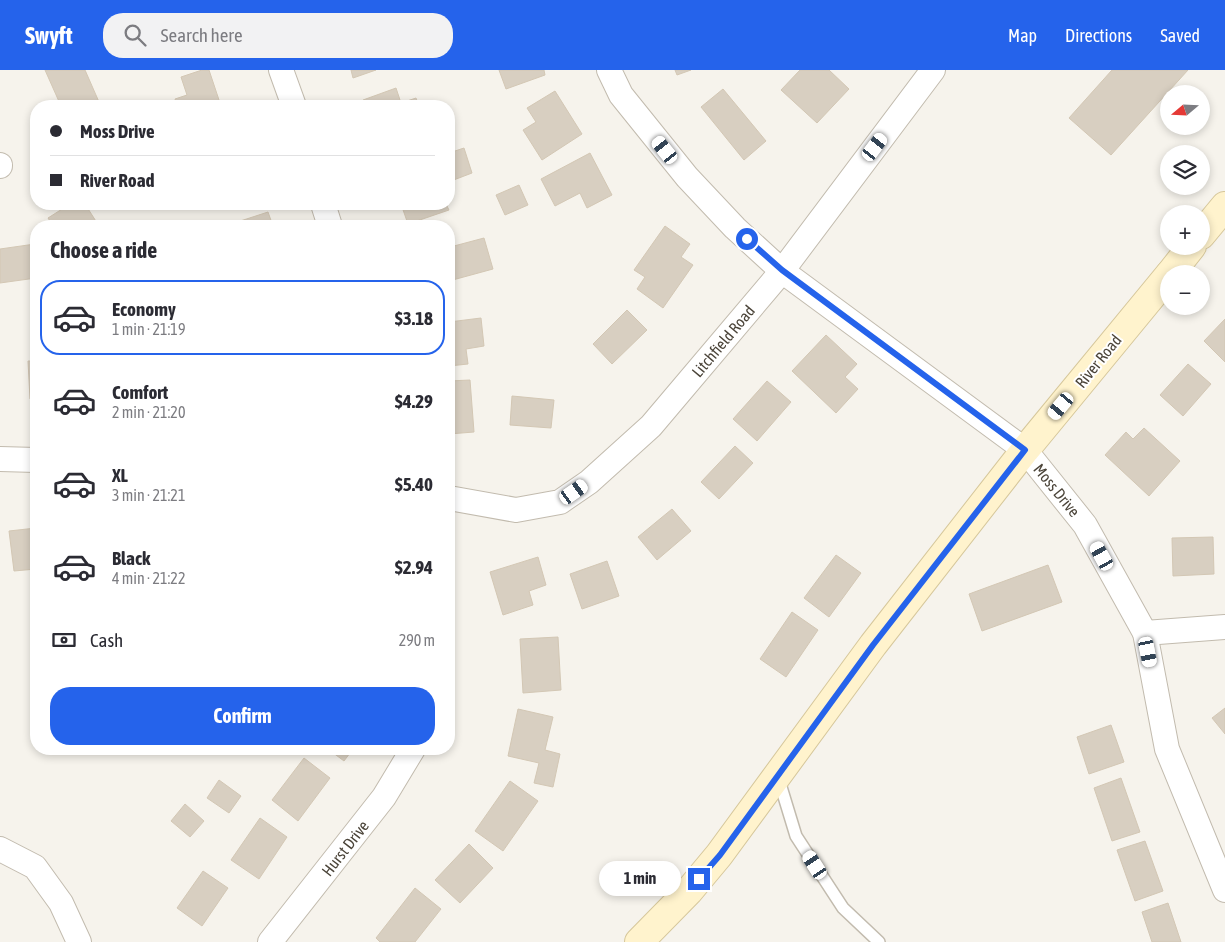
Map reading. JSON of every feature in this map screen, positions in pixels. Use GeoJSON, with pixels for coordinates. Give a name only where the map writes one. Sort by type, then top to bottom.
{"type":"FeatureCollection","features":[{"type":"Feature","properties":{"kind":"main road"},"geometry":{"type":"LineString","coordinates":[[1210,224],[1225,206]]}},
{"type":"Feature","properties":{"kind":"main road","name":"River Road"},"geometry":{"type":"LineString","coordinates":[[1176,265],[1185,255]]}},
{"type":"Feature","properties":{"kind":"main road","name":"River Road"},"geometry":{"type":"LineString","coordinates":[[639,942],[689,892],[713,862],[873,645],[1025,450],[1160,285]]}},
{"type":"Feature","properties":{"kind":"street"},"geometry":{"type":"LineString","coordinates":[[281,70],[292,100]]}},
{"type":"Feature","properties":{"kind":"street","name":"Moss Drive"},"geometry":{"type":"LineString","coordinates":[[609,70],[621,95],[687,177],[735,228],[782,270],[1025,450],[1085,525],[1145,633],[1166,749],[1223,880]]}},
{"type":"Feature","properties":{"kind":"street","name":"Litchfield Road"},"geometry":{"type":"LineString","coordinates":[[455,499],[516,510],[560,502],[589,482],[651,426],[782,270],[933,70]]}},
{"type":"Feature","properties":{"kind":"street"},"geometry":{"type":"LineString","coordinates":[[0,460],[30,460]]}},
{"type":"Feature","properties":{"kind":"street"},"geometry":{"type":"LineString","coordinates":[[1145,633],[1225,627]]}},
{"type":"Feature","properties":{"kind":"street","name":"Hurst Drive"},"geometry":{"type":"LineString","coordinates":[[270,942],[384,797],[409,755]]}},
{"type":"Feature","properties":{"kind":"street"},"geometry":{"type":"LineString","coordinates":[[0,849],[35,867],[61,903],[79,942]]}},
{"type":"Feature","properties":{"kind":"lane"},"geometry":{"type":"LineString","coordinates":[[778,776],[796,836],[843,908],[879,942]]}},
{"type":"Feature","properties":{"kind":"building"},"geometry":{"type":"Polygon","coordinates":[[[45,70],[85,70],[98,100],[58,100],[45,70]]]}},
{"type":"Feature","properties":{"kind":"building"},"geometry":{"type":"Polygon","coordinates":[[[202,70],[209,70],[219,100],[175,100],[187,95],[181,77],[202,70]]]}},
{"type":"Feature","properties":{"kind":"building"},"geometry":{"type":"Polygon","coordinates":[[[351,70],[376,70],[353,78],[351,70]]]}},
{"type":"Feature","properties":{"kind":"building"},"geometry":{"type":"Polygon","coordinates":[[[499,70],[544,70],[545,75],[506,89],[499,70]]]}},
{"type":"Feature","properties":{"kind":"building"},"geometry":{"type":"Polygon","coordinates":[[[675,70],[691,70],[677,75],[675,70]]]}},
{"type":"Feature","properties":{"kind":"building"},"geometry":{"type":"Polygon","coordinates":[[[800,70],[829,70],[849,89],[817,123],[781,90],[800,70]]]}},
{"type":"Feature","properties":{"kind":"building"},"geometry":{"type":"Polygon","coordinates":[[[1112,70],[1188,70],[1174,85],[1160,85],[1160,101],[1111,155],[1069,118],[1112,70]]]}},
{"type":"Feature","properties":{"kind":"building"},"geometry":{"type":"Polygon","coordinates":[[[396,88],[400,100],[363,100],[396,88]]]}},
{"type":"Feature","properties":{"kind":"building"},"geometry":{"type":"Polygon","coordinates":[[[723,89],[766,141],[744,160],[701,107],[723,89]]]}},
{"type":"Feature","properties":{"kind":"building"},"geometry":{"type":"Polygon","coordinates":[[[555,91],[582,134],[542,160],[523,130],[536,122],[527,108],[555,91]]]}},
{"type":"Feature","properties":{"kind":"building"},"geometry":{"type":"Polygon","coordinates":[[[464,148],[472,173],[455,179],[455,151],[464,148]]]}},
{"type":"Feature","properties":{"kind":"building"},"geometry":{"type":"Polygon","coordinates":[[[590,153],[612,195],[587,208],[580,193],[555,206],[541,179],[590,153]]]}},
{"type":"Feature","properties":{"kind":"building"},"geometry":{"type":"Polygon","coordinates":[[[519,185],[528,205],[505,215],[496,195],[519,185]]]}},
{"type":"Feature","properties":{"kind":"building"},"geometry":{"type":"Polygon","coordinates":[[[61,210],[89,210],[95,220],[49,220],[48,218],[61,210]]]}},
{"type":"Feature","properties":{"kind":"building"},"geometry":{"type":"Polygon","coordinates":[[[403,210],[449,210],[420,220],[407,220],[403,210]]]}},
{"type":"Feature","properties":{"kind":"building"},"geometry":{"type":"Polygon","coordinates":[[[268,212],[271,220],[243,220],[268,212]]]}},
{"type":"Feature","properties":{"kind":"building"},"geometry":{"type":"Polygon","coordinates":[[[665,226],[690,244],[681,257],[693,265],[663,308],[637,289],[645,277],[634,270],[665,226]]]}},
{"type":"Feature","properties":{"kind":"building"},"geometry":{"type":"Polygon","coordinates":[[[484,238],[493,269],[455,279],[455,246],[484,238]]]}},
{"type":"Feature","properties":{"kind":"building"},"geometry":{"type":"Polygon","coordinates":[[[30,245],[30,279],[0,283],[0,249],[30,245]]]}},
{"type":"Feature","properties":{"kind":"building"},"geometry":{"type":"Polygon","coordinates":[[[627,310],[647,330],[612,364],[593,344],[627,310]]]}},
{"type":"Feature","properties":{"kind":"building"},"geometry":{"type":"Polygon","coordinates":[[[481,318],[484,346],[466,349],[468,364],[455,365],[455,321],[481,318]]]}},
{"type":"Feature","properties":{"kind":"building"},"geometry":{"type":"Polygon","coordinates":[[[1225,319],[1225,362],[1204,341],[1225,319]]]}},
{"type":"Feature","properties":{"kind":"building"},"geometry":{"type":"Polygon","coordinates":[[[826,335],[857,364],[845,377],[858,389],[836,413],[792,371],[826,335]]]}},
{"type":"Feature","properties":{"kind":"building"},"geometry":{"type":"Polygon","coordinates":[[[28,361],[30,361],[30,399],[28,361]]]}},
{"type":"Feature","properties":{"kind":"building"},"geometry":{"type":"Polygon","coordinates":[[[1188,364],[1211,384],[1183,416],[1160,395],[1188,364]]]}},
{"type":"Feature","properties":{"kind":"building"},"geometry":{"type":"Polygon","coordinates":[[[470,380],[474,432],[455,434],[455,381],[470,380]]]}},
{"type":"Feature","properties":{"kind":"building"},"geometry":{"type":"Polygon","coordinates":[[[767,381],[791,402],[757,441],[733,419],[767,381]]]}},
{"type":"Feature","properties":{"kind":"building"},"geometry":{"type":"Polygon","coordinates":[[[512,396],[554,400],[551,428],[510,425],[512,396]]]}},
{"type":"Feature","properties":{"kind":"building"},"geometry":{"type":"Polygon","coordinates":[[[1144,428],[1180,461],[1149,496],[1105,455],[1126,432],[1133,439],[1144,428]]]}},
{"type":"Feature","properties":{"kind":"building"},"geometry":{"type":"Polygon","coordinates":[[[735,446],[753,463],[719,499],[701,482],[735,446]]]}},
{"type":"Feature","properties":{"kind":"building"},"geometry":{"type":"Polygon","coordinates":[[[672,509],[691,531],[657,560],[638,537],[672,509]]]}},
{"type":"Feature","properties":{"kind":"building"},"geometry":{"type":"Polygon","coordinates":[[[30,529],[30,570],[14,571],[9,531],[30,529]]]}},
{"type":"Feature","properties":{"kind":"building"},"geometry":{"type":"Polygon","coordinates":[[[1213,537],[1214,574],[1173,576],[1172,538],[1213,537]]]}},
{"type":"Feature","properties":{"kind":"building"},"geometry":{"type":"Polygon","coordinates":[[[836,555],[861,573],[829,617],[804,598],[836,555]]]}},
{"type":"Feature","properties":{"kind":"building"},"geometry":{"type":"Polygon","coordinates":[[[538,557],[546,585],[529,591],[533,605],[503,615],[490,572],[538,557]]]}},
{"type":"Feature","properties":{"kind":"building"},"geometry":{"type":"Polygon","coordinates":[[[607,561],[619,596],[582,609],[570,574],[607,561]]]}},
{"type":"Feature","properties":{"kind":"building"},"geometry":{"type":"Polygon","coordinates":[[[1048,565],[1062,602],[982,631],[969,594],[1048,565]]]}},
{"type":"Feature","properties":{"kind":"building"},"geometry":{"type":"Polygon","coordinates":[[[792,612],[818,630],[786,677],[760,659],[792,612]]]}},
{"type":"Feature","properties":{"kind":"building"},"geometry":{"type":"Polygon","coordinates":[[[558,637],[561,690],[523,693],[520,639],[558,637]]]}},
{"type":"Feature","properties":{"kind":"building"},"geometry":{"type":"Polygon","coordinates":[[[1225,708],[1225,734],[1212,718],[1225,708]]]}},
{"type":"Feature","properties":{"kind":"building"},"geometry":{"type":"Polygon","coordinates":[[[518,709],[553,717],[545,750],[560,754],[553,787],[534,783],[539,763],[508,756],[518,709]]]}},
{"type":"Feature","properties":{"kind":"building"},"geometry":{"type":"Polygon","coordinates":[[[1111,725],[1124,762],[1089,774],[1077,737],[1111,725]]]}},
{"type":"Feature","properties":{"kind":"building"},"geometry":{"type":"Polygon","coordinates":[[[336,755],[348,755],[344,761],[336,755]]]}},
{"type":"Feature","properties":{"kind":"building"},"geometry":{"type":"Polygon","coordinates":[[[304,758],[330,778],[298,821],[272,800],[304,758]]]}},
{"type":"Feature","properties":{"kind":"building"},"geometry":{"type":"Polygon","coordinates":[[[1121,778],[1140,832],[1112,841],[1094,788],[1121,778]]]}},
{"type":"Feature","properties":{"kind":"building"},"geometry":{"type":"Polygon","coordinates":[[[219,780],[241,796],[229,813],[207,798],[219,780]]]}},
{"type":"Feature","properties":{"kind":"building"},"geometry":{"type":"Polygon","coordinates":[[[510,781],[538,801],[503,851],[475,831],[510,781]]]}},
{"type":"Feature","properties":{"kind":"building"},"geometry":{"type":"Polygon","coordinates":[[[185,804],[204,821],[190,837],[171,821],[185,804]]]}},
{"type":"Feature","properties":{"kind":"building"},"geometry":{"type":"Polygon","coordinates":[[[260,818],[287,837],[259,879],[231,860],[260,818]]]}},
{"type":"Feature","properties":{"kind":"building"},"geometry":{"type":"Polygon","coordinates":[[[1145,841],[1163,891],[1135,901],[1117,850],[1145,841]]]}},
{"type":"Feature","properties":{"kind":"building"},"geometry":{"type":"Polygon","coordinates":[[[469,844],[493,868],[460,903],[435,880],[469,844]]]}},
{"type":"Feature","properties":{"kind":"building"},"geometry":{"type":"Polygon","coordinates":[[[203,871],[228,888],[202,926],[177,908],[203,871]]]}},
{"type":"Feature","properties":{"kind":"building"},"geometry":{"type":"Polygon","coordinates":[[[415,888],[441,909],[415,942],[380,942],[376,938],[415,888]]]}},
{"type":"Feature","properties":{"kind":"building"},"geometry":{"type":"Polygon","coordinates":[[[1168,903],[1181,942],[1152,942],[1142,912],[1168,903]]]}},
{"type":"Feature","properties":{"kind":"route"},"geometry":{"type":"LineString","coordinates":[[699,879],[720,855],[873,645],[1025,450],[782,270],[747,239]]}}]}
